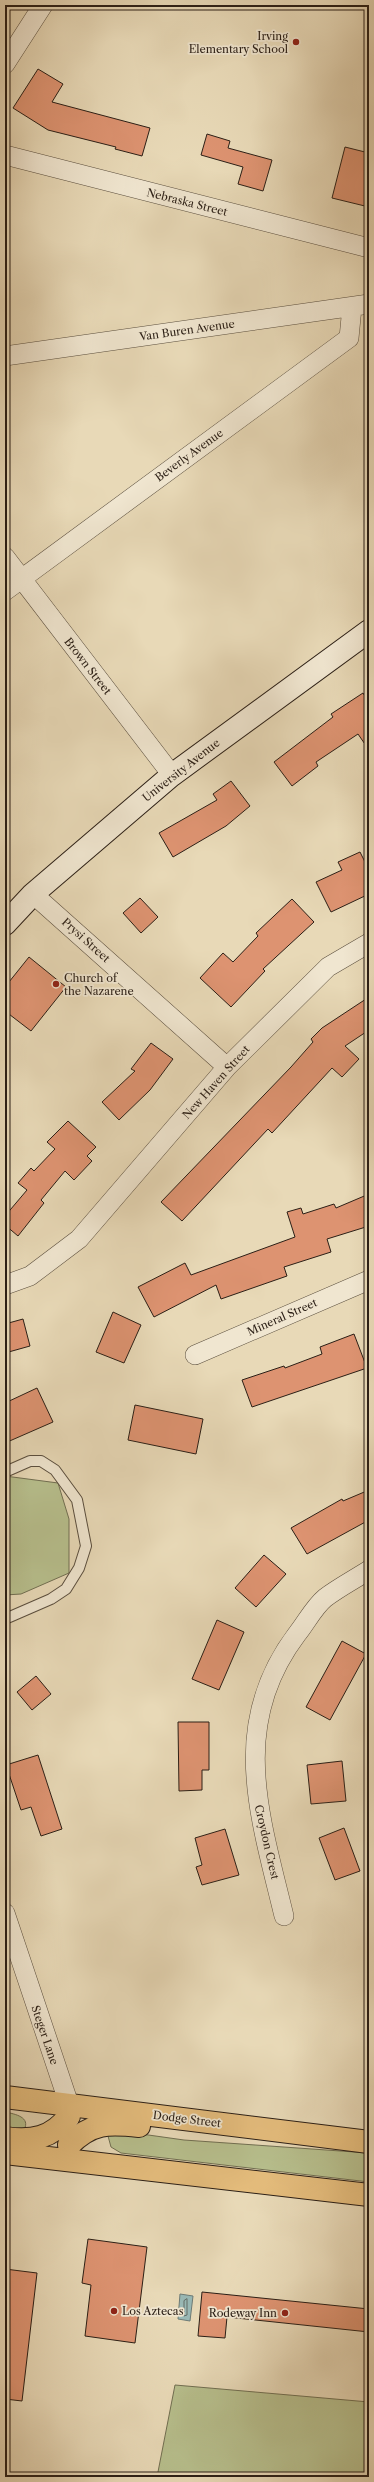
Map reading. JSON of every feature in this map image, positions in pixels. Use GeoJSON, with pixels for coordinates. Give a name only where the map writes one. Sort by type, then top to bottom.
{"type":"FeatureCollection","features":[{"type":"Feature","properties":{"kind":"highway","name":"Dodge Street"},"geometry":{"type":"LineString","coordinates":[[5,2097],[70,2110],[369,2142]]}},
{"type":"Feature","properties":{"kind":"highway"},"geometry":{"type":"LineString","coordinates":[[5,2138],[21,2140],[48,2135],[61,2126],[70,2110]]}},
{"type":"Feature","properties":{"kind":"highway"},"geometry":{"type":"LineString","coordinates":[[69,2152],[81,2134],[99,2125],[125,2125],[198,2133],[233,2134],[277,2131]]}},
{"type":"Feature","properties":{"kind":"highway"},"geometry":{"type":"LineString","coordinates":[[5,2153],[69,2152],[369,2195]]}},
{"type":"Feature","properties":{"kind":"main road","name":"University Avenue"},"geometry":{"type":"LineString","coordinates":[[5,924],[33,894],[172,775],[369,631]]}},
{"type":"Feature","properties":{"kind":"street"},"geometry":{"type":"LineString","coordinates":[[5,64],[43,5]]}},
{"type":"Feature","properties":{"kind":"street","name":"Nebraska Street"},"geometry":{"type":"LineString","coordinates":[[5,155],[369,248]]}},
{"type":"Feature","properties":{"kind":"street","name":"Van Buren Avenue"},"geometry":{"type":"LineString","coordinates":[[5,356],[361,306]]}},
{"type":"Feature","properties":{"kind":"street","name":"Beverly Avenue"},"geometry":{"type":"LineString","coordinates":[[5,591],[349,338],[361,306]]}},
{"type":"Feature","properties":{"kind":"street","name":"Brown Street"},"geometry":{"type":"LineString","coordinates":[[5,557],[172,775]]}},
{"type":"Feature","properties":{"kind":"street","name":"Prysi Street"},"geometry":{"type":"LineString","coordinates":[[33,894],[227,1067]]}},
{"type":"Feature","properties":{"kind":"street","name":"New Haven Street"},"geometry":{"type":"LineString","coordinates":[[5,1285],[30,1276],[79,1239],[227,1067],[328,967],[369,943]]}},
{"type":"Feature","properties":{"kind":"street","name":"Mineral Street"},"geometry":{"type":"LineString","coordinates":[[195,1355],[369,1280]]}},
{"type":"Feature","properties":{"kind":"street","name":"Croydon Crest"},"geometry":{"type":"LineString","coordinates":[[284,1916],[258,1809],[254,1750],[263,1696],[285,1650],[324,1599],[369,1570]]}},
{"type":"Feature","properties":{"kind":"street","name":"Steger Lane"},"geometry":{"type":"LineString","coordinates":[[5,1913],[70,2110],[69,2152]]}},
{"type":"Feature","properties":{"kind":"lane"},"geometry":{"type":"LineString","coordinates":[[5,1472],[30,1461],[41,1461],[54,1470],[77,1500],[86,1546],[79,1568],[66,1589],[51,1599],[5,1619]]}},
{"type":"Feature","properties":{"kind":"green space"},"geometry":{"type":"Polygon","coordinates":[[[5,1476],[58,1483],[69,1519],[69,1573],[21,1594],[5,1595],[5,1476]]]}},
{"type":"Feature","properties":{"kind":"green space"},"geometry":{"type":"Polygon","coordinates":[[[5,2112],[17,2115],[24,2119],[26,2126],[24,2130],[5,2131],[5,2112]]]}},
{"type":"Feature","properties":{"kind":"green space"},"geometry":{"type":"Polygon","coordinates":[[[127,2132],[184,2140],[369,2153],[369,2182],[121,2153],[111,2147],[108,2136],[112,2133],[127,2132]]]}},
{"type":"Feature","properties":{"kind":"green space"},"geometry":{"type":"Polygon","coordinates":[[[175,2385],[369,2402],[369,2477],[157,2477],[175,2385]]]}},
{"type":"Feature","properties":{"kind":"water"},"geometry":{"type":"Polygon","coordinates":[[[180,2294],[193,2296],[190,2321],[178,2319],[180,2294]]]}},
{"type":"Feature","properties":{"kind":"building"},"geometry":{"type":"Polygon","coordinates":[[[38,69],[63,84],[52,102],[150,128],[142,156],[115,149],[116,147],[48,130],[13,108],[38,69]]]}},
{"type":"Feature","properties":{"kind":"building"},"geometry":{"type":"Polygon","coordinates":[[[207,134],[230,141],[228,148],[272,160],[263,191],[238,184],[243,167],[201,155],[207,134]]]}},
{"type":"Feature","properties":{"kind":"building"},"geometry":{"type":"Polygon","coordinates":[[[345,147],[369,153],[369,207],[332,198],[345,147]]]}},
{"type":"Feature","properties":{"kind":"building"},"geometry":{"type":"Polygon","coordinates":[[[363,693],[369,703],[369,750],[358,734],[316,762],[318,766],[292,786],[274,762],[333,717],[331,714],[363,693]]]}},
{"type":"Feature","properties":{"kind":"building"},"geometry":{"type":"Polygon","coordinates":[[[231,781],[250,806],[226,826],[173,857],[159,833],[217,800],[213,794],[231,781]]]}},
{"type":"Feature","properties":{"kind":"building"},"geometry":{"type":"Polygon","coordinates":[[[360,852],[369,870],[369,894],[331,912],[316,882],[342,870],[338,862],[360,852]]]}},
{"type":"Feature","properties":{"kind":"building"},"geometry":{"type":"Polygon","coordinates":[[[140,898],[158,917],[141,933],[123,913],[140,898]]]}},
{"type":"Feature","properties":{"kind":"building"},"geometry":{"type":"Polygon","coordinates":[[[292,899],[314,922],[263,969],[265,971],[231,1007],[200,978],[223,953],[233,962],[258,936],[256,933],[292,899]]]}},
{"type":"Feature","properties":{"kind":"building"},"geometry":{"type":"Polygon","coordinates":[[[29,957],[66,987],[31,1031],[5,1011],[5,987],[29,957]]]}},
{"type":"Feature","properties":{"kind":"building"},"geometry":{"type":"Polygon","coordinates":[[[369,997],[369,1030],[345,1046],[359,1059],[342,1077],[332,1068],[272,1133],[268,1129],[182,1221],[161,1202],[291,1067],[313,1042],[311,1039],[322,1028],[369,997]]]}},
{"type":"Feature","properties":{"kind":"building"},"geometry":{"type":"Polygon","coordinates":[[[151,1043],[173,1059],[150,1090],[119,1120],[102,1102],[135,1071],[131,1069],[151,1043]]]}},
{"type":"Feature","properties":{"kind":"building"},"geometry":{"type":"Polygon","coordinates":[[[68,1121],[96,1147],[87,1156],[92,1161],[74,1180],[65,1171],[41,1200],[44,1203],[18,1236],[5,1225],[5,1216],[27,1190],[18,1183],[31,1168],[34,1171],[55,1149],[47,1142],[68,1121]]]}},
{"type":"Feature","properties":{"kind":"building"},"geometry":{"type":"Polygon","coordinates":[[[369,1194],[369,1226],[327,1239],[331,1252],[284,1267],[287,1276],[221,1299],[216,1285],[154,1317],[138,1287],[185,1263],[191,1275],[295,1237],[287,1212],[301,1208],[303,1214],[334,1204],[336,1208],[369,1194]]]}},
{"type":"Feature","properties":{"kind":"building"},"geometry":{"type":"Polygon","coordinates":[[[113,1312],[141,1325],[124,1363],[96,1352],[113,1312]]]}},
{"type":"Feature","properties":{"kind":"building"},"geometry":{"type":"Polygon","coordinates":[[[23,1319],[30,1346],[5,1353],[5,1324],[23,1319]]]}},
{"type":"Feature","properties":{"kind":"building"},"geometry":{"type":"Polygon","coordinates":[[[354,1334],[367,1368],[252,1407],[242,1380],[284,1366],[285,1368],[322,1354],[320,1347],[354,1334]]]}},
{"type":"Feature","properties":{"kind":"building"},"geometry":{"type":"Polygon","coordinates":[[[37,1388],[53,1422],[5,1443],[5,1403],[37,1388]]]}},
{"type":"Feature","properties":{"kind":"building"},"geometry":{"type":"Polygon","coordinates":[[[135,1405],[203,1419],[196,1454],[128,1440],[135,1405]]]}},
{"type":"Feature","properties":{"kind":"building"},"geometry":{"type":"Polygon","coordinates":[[[369,1490],[369,1520],[307,1554],[291,1528],[342,1499],[343,1501],[369,1490]]]}},
{"type":"Feature","properties":{"kind":"building"},"geometry":{"type":"Polygon","coordinates":[[[264,1555],[286,1574],[256,1607],[235,1588],[264,1555]]]}},
{"type":"Feature","properties":{"kind":"building"},"geometry":{"type":"Polygon","coordinates":[[[217,1620],[244,1632],[219,1690],[192,1679],[217,1620]]]}},
{"type":"Feature","properties":{"kind":"building"},"geometry":{"type":"Polygon","coordinates":[[[342,1641],[366,1654],[330,1720],[306,1707],[342,1641]]]}},
{"type":"Feature","properties":{"kind":"building"},"geometry":{"type":"Polygon","coordinates":[[[36,1676],[51,1694],[32,1710],[17,1692],[36,1676]]]}},
{"type":"Feature","properties":{"kind":"building"},"geometry":{"type":"Polygon","coordinates":[[[178,1722],[209,1722],[209,1770],[202,1770],[202,1790],[179,1791],[178,1722]]]}},
{"type":"Feature","properties":{"kind":"building"},"geometry":{"type":"Polygon","coordinates":[[[38,1755],[62,1829],[41,1836],[31,1807],[21,1810],[6,1765],[38,1755]]]}},
{"type":"Feature","properties":{"kind":"building"},"geometry":{"type":"Polygon","coordinates":[[[342,1761],[346,1801],[311,1804],[307,1765],[342,1761]]]}},
{"type":"Feature","properties":{"kind":"building"},"geometry":{"type":"Polygon","coordinates":[[[344,1828],[360,1871],[335,1880],[319,1838],[344,1828]]]}},
{"type":"Feature","properties":{"kind":"building"},"geometry":{"type":"Polygon","coordinates":[[[225,1829],[239,1875],[202,1885],[196,1867],[202,1865],[195,1838],[225,1829]]]}},
{"type":"Feature","properties":{"kind":"building","name":"Los Aztecas"},"geometry":{"type":"Polygon","coordinates":[[[88,2239],[147,2247],[135,2343],[85,2336],[91,2285],[82,2283],[88,2239]]]}},
{"type":"Feature","properties":{"kind":"building"},"geometry":{"type":"Polygon","coordinates":[[[5,2269],[37,2273],[22,2401],[5,2399],[5,2269]]]}},
{"type":"Feature","properties":{"kind":"building","name":"Rodeway Inn"},"geometry":{"type":"Polygon","coordinates":[[[202,2292],[369,2309],[369,2332],[227,2317],[225,2338],[198,2336],[202,2292]]]}},
{"type":"Feature","properties":{"kind":"place","name":"Irving Elementary School"},"geometry":{"type":"Point","coordinates":[296,42]}},
{"type":"Feature","properties":{"kind":"place","name":"Church of the Nazarene"},"geometry":{"type":"Point","coordinates":[56,984]}},
{"type":"Feature","properties":{"kind":"place","name":"Los Aztecas"},"geometry":{"type":"Point","coordinates":[114,2311]}},
{"type":"Feature","properties":{"kind":"place","name":"Rodeway Inn"},"geometry":{"type":"Point","coordinates":[285,2313]}}]}
